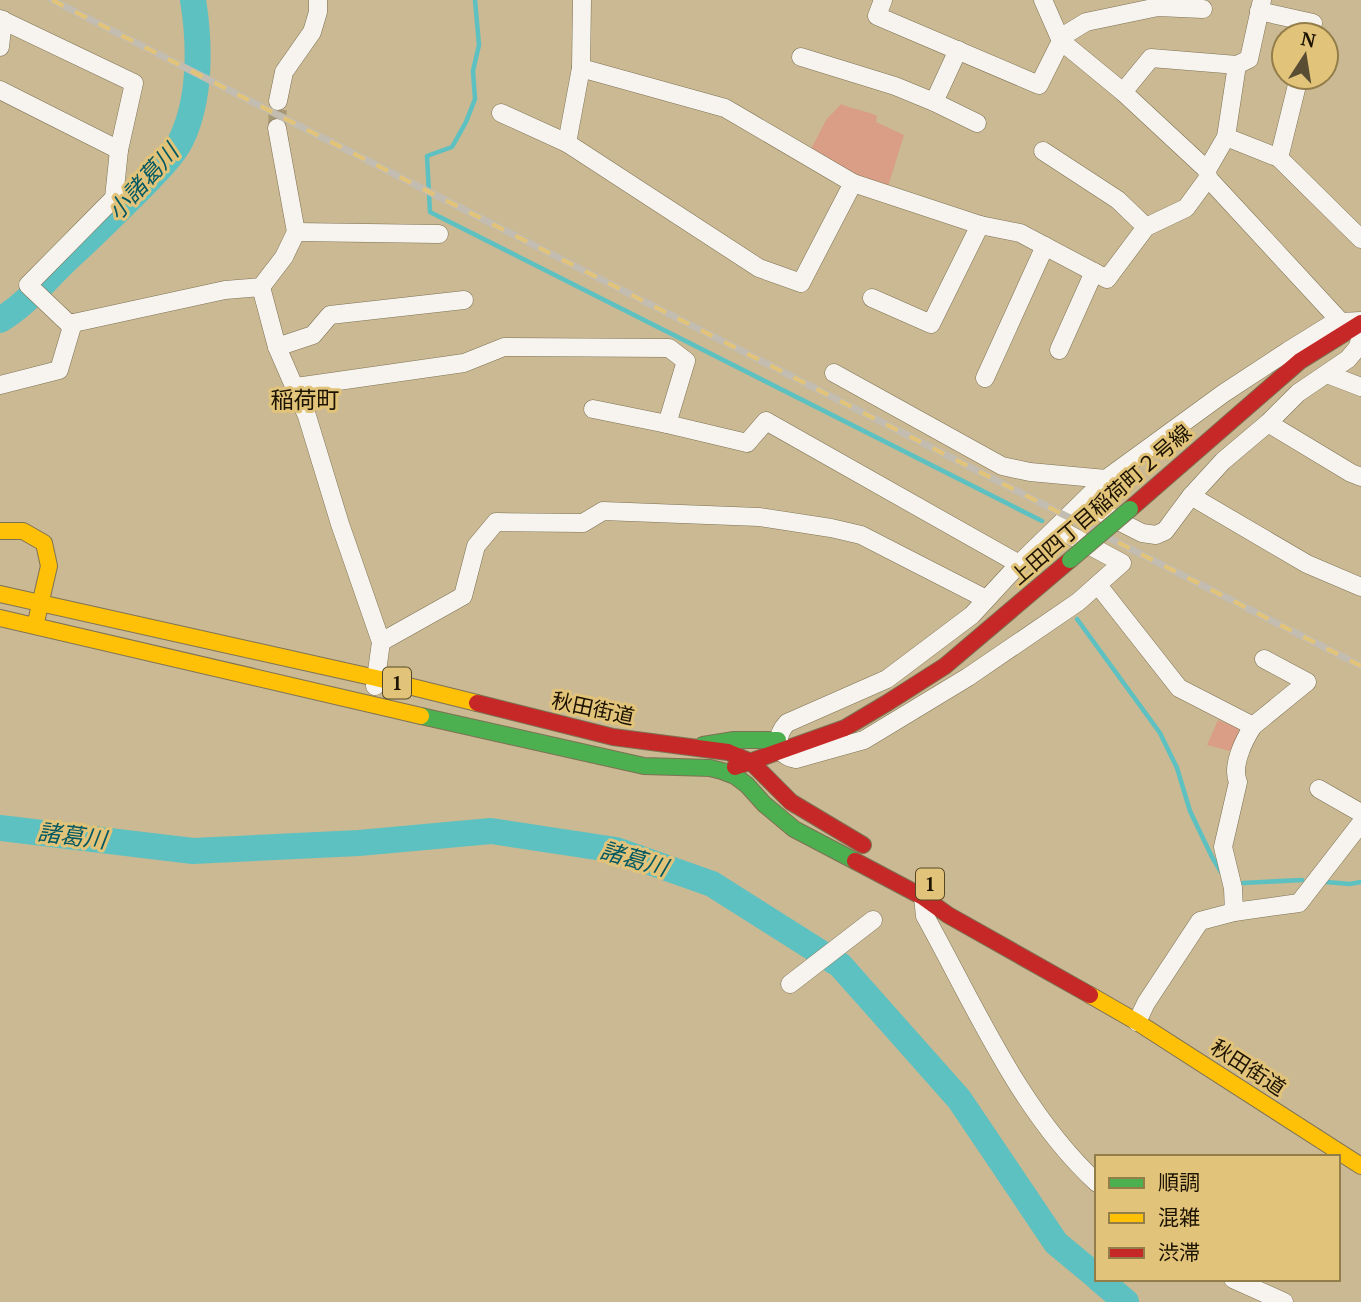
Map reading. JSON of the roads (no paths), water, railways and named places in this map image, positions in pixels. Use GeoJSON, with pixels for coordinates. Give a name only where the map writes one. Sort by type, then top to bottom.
{"type":"FeatureCollection","features":[{"type":"Feature","properties":{"kind":"main road","name":"上田四丁目稲荷町２号線"},"geometry":{"type":"LineString","coordinates":[[780,746],[845,728],[945,666],[1300,361],[1361,322]]}},
{"type":"Feature","properties":{"kind":"main road"},"geometry":{"type":"LineString","coordinates":[[0,531],[11,529],[29,532],[44,543],[49,566],[35,626]]}},
{"type":"Feature","properties":{"kind":"main road","name":"秋田街道"},"geometry":{"type":"LineString","coordinates":[[0,594],[376,678],[613,737],[729,752],[751,762],[806,812],[876,852]]}},
{"type":"Feature","properties":{"kind":"main road","name":"秋田街道"},"geometry":{"type":"LineString","coordinates":[[0,618],[625,763],[666,768],[710,768],[736,776],[794,829],[923,897],[948,915],[1137,1022],[1359,1158]]}},
{"type":"Feature","properties":{"kind":"main road"},"geometry":{"type":"LineString","coordinates":[[692,747],[734,740],[780,746]]}},
{"type":"Feature","properties":{"kind":"main road"},"geometry":{"type":"LineString","coordinates":[[710,768],[751,762],[764,747],[780,746]]}},
{"type":"Feature","properties":{"kind":"main road"},"geometry":{"type":"LineString","coordinates":[[774,785],[769,768],[780,746]]}},
{"type":"Feature","properties":{"kind":"main road"},"geometry":{"type":"LineString","coordinates":[[751,762],[749,782],[753,792]]}},
{"type":"Feature","properties":{"kind":"main road","name":"秋田街道"},"geometry":{"type":"LineString","coordinates":[[898,866],[950,896],[1111,1007]]}},
{"type":"Feature","properties":{"kind":"street"},"geometry":{"type":"LineString","coordinates":[[278,101],[284,72],[312,32],[318,0]]}},
{"type":"Feature","properties":{"kind":"street"},"geometry":{"type":"LineString","coordinates":[[567,143],[581,68],[582,0]]}},
{"type":"Feature","properties":{"kind":"street"},"geometry":{"type":"LineString","coordinates":[[883,0],[877,16],[1039,85],[1060,41],[1086,22],[1158,7],[1203,9]]}},
{"type":"Feature","properties":{"kind":"street"},"geometry":{"type":"LineString","coordinates":[[1043,0],[1060,41],[1123,92],[1208,174],[1341,322]]}},
{"type":"Feature","properties":{"kind":"street"},"geometry":{"type":"LineString","coordinates":[[1123,92],[1151,58],[1237,65],[1249,58],[1260,5],[1307,21]]}},
{"type":"Feature","properties":{"kind":"street"},"geometry":{"type":"LineString","coordinates":[[0,47],[2,19],[134,83],[119,149],[114,198],[28,285],[69,324],[225,290],[261,287],[284,257],[296,232],[277,128]]}},
{"type":"Feature","properties":{"kind":"street"},"geometry":{"type":"LineString","coordinates":[[934,102],[958,50]]}},
{"type":"Feature","properties":{"kind":"street"},"geometry":{"type":"LineString","coordinates":[[801,57],[895,86],[977,123]]}},
{"type":"Feature","properties":{"kind":"street"},"geometry":{"type":"LineString","coordinates":[[581,68],[725,108],[853,183],[981,225],[1020,233],[1107,279],[1146,227],[1186,208],[1208,174],[1226,137],[1237,65]]}},
{"type":"Feature","properties":{"kind":"street"},"geometry":{"type":"LineString","coordinates":[[0,90],[119,149]]}},
{"type":"Feature","properties":{"kind":"street"},"geometry":{"type":"LineString","coordinates":[[1279,158],[1296,91]]}},
{"type":"Feature","properties":{"kind":"street"},"geometry":{"type":"LineString","coordinates":[[501,113],[567,143],[759,268],[801,283],[853,183]]}},
{"type":"Feature","properties":{"kind":"street"},"geometry":{"type":"LineString","coordinates":[[1226,137],[1279,158],[1361,239]]}},
{"type":"Feature","properties":{"kind":"street"},"geometry":{"type":"LineString","coordinates":[[1043,151],[1118,200],[1146,227]]}},
{"type":"Feature","properties":{"kind":"street"},"geometry":{"type":"LineString","coordinates":[[872,298],[931,324],[981,225]]}},
{"type":"Feature","properties":{"kind":"street"},"geometry":{"type":"LineString","coordinates":[[296,232],[439,234]]}},
{"type":"Feature","properties":{"kind":"street"},"geometry":{"type":"LineString","coordinates":[[985,378],[1045,246]]}},
{"type":"Feature","properties":{"kind":"street"},"geometry":{"type":"LineString","coordinates":[[1059,350],[1094,272]]}},
{"type":"Feature","properties":{"kind":"street"},"geometry":{"type":"LineString","coordinates":[[261,287],[277,347],[296,387],[380,642],[372,704]]}},
{"type":"Feature","properties":{"kind":"street"},"geometry":{"type":"LineString","coordinates":[[277,347],[313,335],[330,315],[464,300]]}},
{"type":"Feature","properties":{"kind":"street"},"geometry":{"type":"LineString","coordinates":[[1057,528],[1122,563],[1078,602],[968,677],[864,740],[796,759],[788,758],[780,746],[780,731],[787,723],[887,679],[972,615],[1019,564],[1106,480],[1224,393],[1329,325],[1361,322]]}},
{"type":"Feature","properties":{"kind":"street"},"geometry":{"type":"LineString","coordinates":[[0,385],[60,370],[74,323]]}},
{"type":"Feature","properties":{"kind":"street"},"geometry":{"type":"LineString","coordinates":[[1083,503],[1142,533],[1156,536],[1165,531],[1191,496],[1223,461],[1268,424],[1298,393],[1348,359],[1358,347],[1361,335]]}},
{"type":"Feature","properties":{"kind":"street"},"geometry":{"type":"LineString","coordinates":[[296,387],[464,363],[504,346],[669,348],[686,361],[667,424]]}},
{"type":"Feature","properties":{"kind":"street"},"geometry":{"type":"LineString","coordinates":[[834,373],[1002,466],[1030,472],[1106,480]]}},
{"type":"Feature","properties":{"kind":"street"},"geometry":{"type":"LineString","coordinates":[[1327,374],[1361,387]]}},
{"type":"Feature","properties":{"kind":"street"},"geometry":{"type":"LineString","coordinates":[[593,409],[747,443],[766,421],[1019,564]]}},
{"type":"Feature","properties":{"kind":"street"},"geometry":{"type":"LineString","coordinates":[[1268,424],[1361,477]]}},
{"type":"Feature","properties":{"kind":"street"},"geometry":{"type":"LineString","coordinates":[[1191,496],[1307,564],[1361,587]]}},
{"type":"Feature","properties":{"kind":"street"},"geometry":{"type":"LineString","coordinates":[[380,642],[463,596],[475,546],[496,522],[583,523],[603,511],[758,517],[831,528],[860,535],[986,599]]}},
{"type":"Feature","properties":{"kind":"street"},"geometry":{"type":"LineString","coordinates":[[1098,585],[1179,688],[1252,726]]}},
{"type":"Feature","properties":{"kind":"street"},"geometry":{"type":"LineString","coordinates":[[1234,912],[1233,888],[1223,847],[1238,782],[1235,775],[1237,765],[1245,738],[1252,726],[1307,682],[1264,659]]}},
{"type":"Feature","properties":{"kind":"street"},"geometry":{"type":"LineString","coordinates":[[1319,789],[1361,813]]}},
{"type":"Feature","properties":{"kind":"street"},"geometry":{"type":"LineString","coordinates":[[1137,1022],[1146,1003],[1200,921],[1234,912],[1299,903],[1361,823]]}},
{"type":"Feature","properties":{"kind":"street"},"geometry":{"type":"LineString","coordinates":[[923,897],[925,916],[1020,1090],[1080,1167],[1095,1181]]}},
{"type":"Feature","properties":{"kind":"street"},"geometry":{"type":"LineString","coordinates":[[790,984],[873,920]]}},
{"type":"Feature","properties":{"kind":"street"},"geometry":{"type":"LineString","coordinates":[[1237,1281],[1284,1302]]}},
{"type":"Feature","properties":{"kind":"waterway","name":"小諸葛川"},"geometry":{"type":"LineString","coordinates":[[0,320],[29,298],[109,220],[160,168],[179,144],[188,122],[196,88],[198,52],[193,0]]}},
{"type":"Feature","properties":{"kind":"waterway"},"geometry":{"type":"LineString","coordinates":[[475,0],[479,45],[473,71],[475,99],[452,147],[427,156],[430,212],[1042,521]]}},
{"type":"Feature","properties":{"kind":"waterway"},"geometry":{"type":"LineString","coordinates":[[1077,619],[1160,733],[1177,768],[1190,811],[1221,872]]}},
{"type":"Feature","properties":{"kind":"waterway","name":"諸葛川"},"geometry":{"type":"LineString","coordinates":[[0,828],[193,851],[359,843],[491,831],[616,850],[712,884],[840,965],[959,1099],[1056,1243],[1095,1275]]}},
{"type":"Feature","properties":{"kind":"waterway"},"geometry":{"type":"LineString","coordinates":[[1243,883],[1302,880]]}},
{"type":"Feature","properties":{"kind":"waterway"},"geometry":{"type":"LineString","coordinates":[[1326,882],[1361,882]]}},
{"type":"Feature","properties":{"kind":"waterway","name":"諸葛川"},"geometry":{"type":"LineString","coordinates":[[1101,1281],[1126,1302]]}},
{"type":"Feature","properties":{"kind":"tunnel"},"geometry":{"type":"LineString","coordinates":[[277,128],[278,101]]}},
{"type":"Feature","properties":{"kind":"railway"},"geometry":{"type":"LineString","coordinates":[[52,0],[1361,666]]}},
{"type":"Feature","properties":{"kind":"district","name":"稲荷町"},"geometry":{"type":"Point","coordinates":[305,400]}}]}
